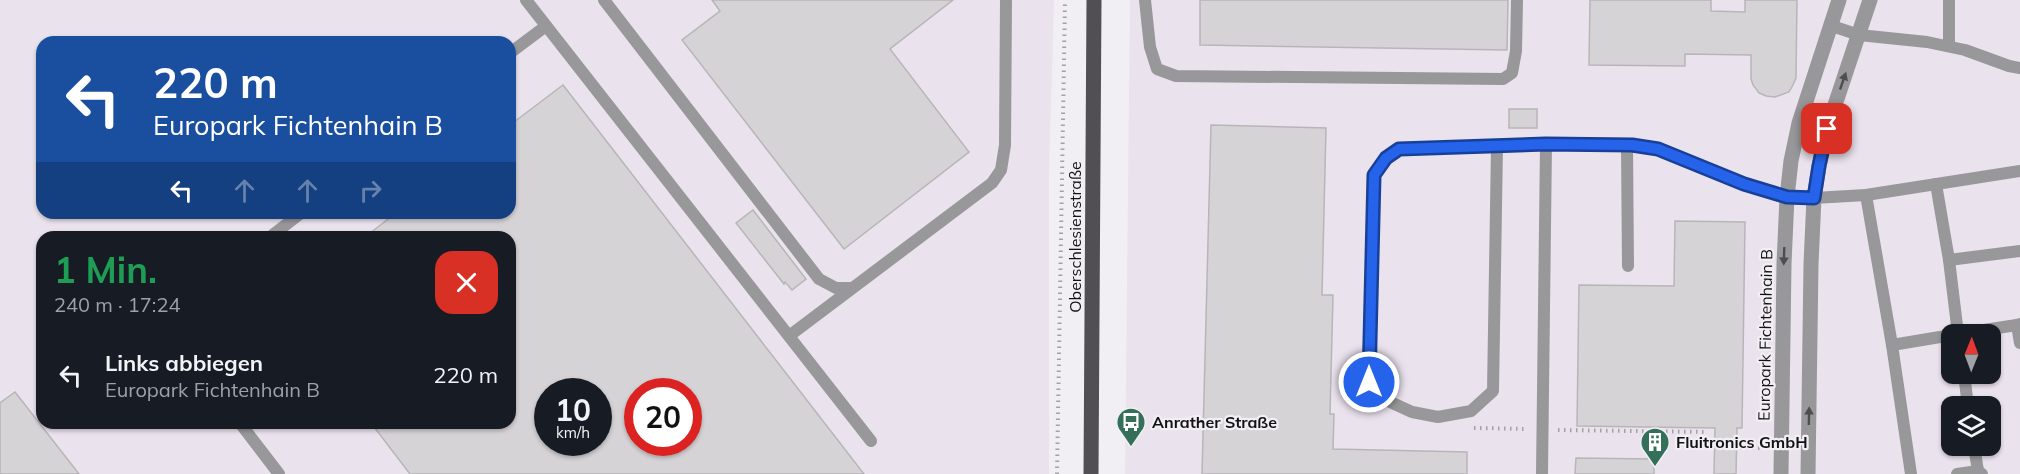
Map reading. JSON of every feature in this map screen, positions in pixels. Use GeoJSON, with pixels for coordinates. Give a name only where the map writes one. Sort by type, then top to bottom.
{"type":"FeatureCollection","features":[{"type":"Feature","properties":{"kind":"main road","name":"Oberschlesienstraße"},"geometry":{"type":"LineString","coordinates":[[1091,474],[1094,0]]}},
{"type":"Feature","properties":{"kind":"street","name":"Europark Fichtenhain B"},"geometry":{"type":"LineString","coordinates":[[1781,474],[1784,264],[1791,161],[1799,123],[1839,0]]}},
{"type":"Feature","properties":{"kind":"street"},"geometry":{"type":"LineString","coordinates":[[1808,474],[1814,198],[1827,129],[1870,0]]}},
{"type":"Feature","properties":{"kind":"street"},"geometry":{"type":"LineString","coordinates":[[1787,197],[1814,198]]}},
{"type":"Feature","properties":{"kind":"lane"},"geometry":{"type":"LineString","coordinates":[[526,0],[871,441]]}},
{"type":"Feature","properties":{"kind":"lane"},"geometry":{"type":"LineString","coordinates":[[604,0],[819,279],[836,288],[852,288]]}},
{"type":"Feature","properties":{"kind":"lane"},"geometry":{"type":"LineString","coordinates":[[789,336],[992,183],[1001,170],[1005,145],[1006,0]]}},
{"type":"Feature","properties":{"kind":"lane"},"geometry":{"type":"LineString","coordinates":[[1145,0],[1150,47],[1157,69],[1176,76],[1503,79],[1512,73],[1514,62],[1517,0]]}},
{"type":"Feature","properties":{"kind":"lane"},"geometry":{"type":"LineString","coordinates":[[1949,0],[1949,46]]}},
{"type":"Feature","properties":{"kind":"lane"},"geometry":{"type":"LineString","coordinates":[[516,48],[546,26]]}},
{"type":"Feature","properties":{"kind":"lane"},"geometry":{"type":"LineString","coordinates":[[1832,26],[1859,35],[1949,46],[2020,68]]}},
{"type":"Feature","properties":{"kind":"lane"},"geometry":{"type":"LineString","coordinates":[[1497,147],[1493,391],[1471,411],[1438,417],[1412,412],[1377,396],[1369,382],[1374,175],[1386,158],[1399,149],[1546,144],[1627,145],[1658,149],[1744,184],[1787,197]]}},
{"type":"Feature","properties":{"kind":"lane"},"geometry":{"type":"LineString","coordinates":[[1542,474],[1546,144]]}},
{"type":"Feature","properties":{"kind":"lane"},"geometry":{"type":"LineString","coordinates":[[1627,145],[1628,266]]}},
{"type":"Feature","properties":{"kind":"lane"},"geometry":{"type":"LineString","coordinates":[[1814,198],[1866,195],[2020,171]]}},
{"type":"Feature","properties":{"kind":"lane"},"geometry":{"type":"LineString","coordinates":[[1936,184],[1949,260],[1956,324]]}},
{"type":"Feature","properties":{"kind":"lane"},"geometry":{"type":"LineString","coordinates":[[1866,195],[1911,474]]}},
{"type":"Feature","properties":{"kind":"lane"},"geometry":{"type":"LineString","coordinates":[[278,231],[293,219]]}},
{"type":"Feature","properties":{"kind":"lane"},"geometry":{"type":"LineString","coordinates":[[1949,260],[2020,251]]}},
{"type":"Feature","properties":{"kind":"lane"},"geometry":{"type":"LineString","coordinates":[[2001,327],[2018,324],[2020,343]]}},
{"type":"Feature","properties":{"kind":"lane"},"geometry":{"type":"LineString","coordinates":[[1892,345],[1941,337]]}},
{"type":"Feature","properties":{"kind":"lane"},"geometry":{"type":"LineString","coordinates":[[245,429],[279,474]]}},
{"type":"Feature","properties":{"kind":"lane"},"geometry":{"type":"LineString","coordinates":[[1957,474],[1980,472],[1976,456]]}},
{"type":"Feature","properties":{"kind":"path"},"geometry":{"type":"LineString","coordinates":[[1057,474],[1065,0]]}},
{"type":"Feature","properties":{"kind":"path"},"geometry":{"type":"LineString","coordinates":[[1467,428],[1707,432]]}},
{"type":"Feature","properties":{"kind":"path"},"geometry":{"type":"LineString","coordinates":[[1740,448],[1781,448]]}},
{"type":"Feature","properties":{"kind":"shaded area"},"geometry":{"type":"Polygon","coordinates":[[[0,0],[1054,0],[1049,173],[1049,474],[0,474],[0,0]]]}},
{"type":"Feature","properties":{"kind":"shaded area"},"geometry":{"type":"Polygon","coordinates":[[[1130,0],[2020,0],[2020,474],[1125,474],[1130,0]]]}},
{"type":"Feature","properties":{"kind":"building"},"geometry":{"type":"Polygon","coordinates":[[[712,0],[953,0],[890,49],[969,152],[844,249],[682,40],[720,11],[712,0]]]}},
{"type":"Feature","properties":{"kind":"building"},"geometry":{"type":"Polygon","coordinates":[[[1200,0],[1508,0],[1507,50],[1200,45],[1200,0]]]}},
{"type":"Feature","properties":{"kind":"building"},"geometry":{"type":"Polygon","coordinates":[[[1590,0],[1711,0],[1711,11],[1745,12],[1745,0],[1797,0],[1796,78],[1789,92],[1775,97],[1759,93],[1753,85],[1751,55],[1685,54],[1685,66],[1589,65],[1590,0]]]}},
{"type":"Feature","properties":{"kind":"building"},"geometry":{"type":"Polygon","coordinates":[[[563,85],[864,474],[410,474],[376,429],[516,429],[516,231],[373,231],[388,219],[516,219],[516,120],[563,85]]]}},
{"type":"Feature","properties":{"kind":"building"},"geometry":{"type":"Polygon","coordinates":[[[1509,109],[1537,109],[1537,128],[1509,128],[1509,109]]]}},
{"type":"Feature","properties":{"kind":"building"},"geometry":{"type":"Polygon","coordinates":[[[1211,125],[1326,128],[1322,295],[1333,295],[1330,414],[1334,414],[1333,449],[1467,452],[1467,474],[1202,474],[1211,125]]]}},
{"type":"Feature","properties":{"kind":"building"},"geometry":{"type":"Polygon","coordinates":[[[753,210],[806,279],[792,290],[785,282],[784,284],[736,223],[753,210]]]}},
{"type":"Feature","properties":{"kind":"building"},"geometry":{"type":"Polygon","coordinates":[[[1675,221],[1745,222],[1742,428],[1737,428],[1736,474],[1714,474],[1715,428],[1577,426],[1579,285],[1674,286],[1675,221]]]}},
{"type":"Feature","properties":{"kind":"building"},"geometry":{"type":"Polygon","coordinates":[[[15,392],[36,419],[36,429],[44,429],[79,474],[0,474],[0,403],[15,392]]]}},
{"type":"Feature","properties":{"kind":"building"},"geometry":{"type":"Polygon","coordinates":[[[1576,458],[1654,459],[1654,474],[1575,474],[1576,458]]]}},
{"type":"Feature","properties":{"kind":"place","name":"Anrather Straße"},"geometry":{"type":"Point","coordinates":[1131,448]}},
{"type":"Feature","properties":{"kind":"place","name":"Fluitronics GmbH"},"geometry":{"type":"Point","coordinates":[1655,468]}},
{"type":"Feature","properties":{"kind":"route"},"geometry":{"type":"LineString","coordinates":[[1369,382],[1374,175],[1386,158],[1399,149],[1546,144],[1632,145],[1658,149],[1744,184],[1787,197],[1814,198],[1827,129]]}}]}
